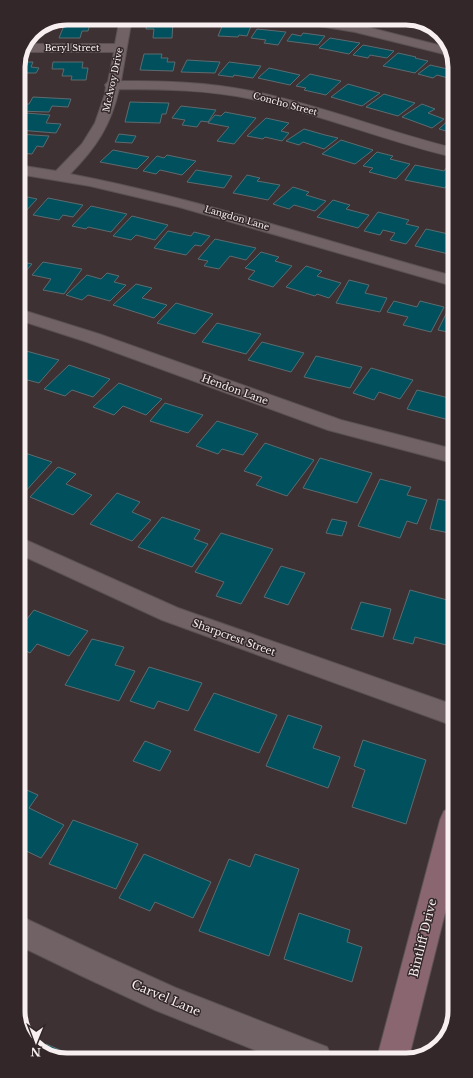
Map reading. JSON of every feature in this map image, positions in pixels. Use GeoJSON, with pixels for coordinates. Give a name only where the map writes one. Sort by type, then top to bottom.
{"type":"FeatureCollection","features":[{"type":"Feature","properties":{"kind":"street","name":"McAvoy Drive"},"geometry":{"type":"LineString","coordinates":[[60,175],[94,138],[105,117],[124,25]]}},
{"type":"Feature","properties":{"kind":"street"},"geometry":{"type":"LineString","coordinates":[[337,25],[444,50]]}},
{"type":"Feature","properties":{"kind":"street","name":"Beryl Street"},"geometry":{"type":"LineString","coordinates":[[30,48],[119,48]]}},
{"type":"Feature","properties":{"kind":"street","name":"Concho Street"},"geometry":{"type":"LineString","coordinates":[[112,85],[189,87],[250,94],[284,102],[448,151]]}},
{"type":"Feature","properties":{"kind":"street","name":"Langdon Lane"},"geometry":{"type":"LineString","coordinates":[[25,170],[60,175],[208,210],[400,267],[448,279]]}},
{"type":"Feature","properties":{"kind":"street","name":"Hendon Lane"},"geometry":{"type":"LineString","coordinates":[[25,316],[93,338],[335,425],[448,455]]}},
{"type":"Feature","properties":{"kind":"street","name":"Sharpcrest Street"},"geometry":{"type":"LineString","coordinates":[[25,548],[170,614],[448,714]]}},
{"type":"Feature","properties":{"kind":"street","name":"Bintliff Drive"},"geometry":{"type":"LineString","coordinates":[[395,1053],[448,844]]}},
{"type":"Feature","properties":{"kind":"street","name":"Carvel Lane"},"geometry":{"type":"LineString","coordinates":[[25,933],[79,961],[258,1037],[302,1053]]}},
{"type":"Feature","properties":{"kind":"building"},"geometry":{"type":"Polygon","coordinates":[[[64,25],[90,25],[88,31],[82,31],[80,38],[59,38],[64,25]]]}},
{"type":"Feature","properties":{"kind":"building"},"geometry":{"type":"Polygon","coordinates":[[[146,25],[173,25],[172,38],[153,38],[154,29],[146,29],[146,25]]]}},
{"type":"Feature","properties":{"kind":"building"},"geometry":{"type":"Polygon","coordinates":[[[223,25],[251,26],[247,36],[218,36],[223,25]]]}},
{"type":"Feature","properties":{"kind":"building"},"geometry":{"type":"Polygon","coordinates":[[[257,29],[286,32],[278,45],[264,43],[266,40],[251,38],[257,29]]]}},
{"type":"Feature","properties":{"kind":"building"},"geometry":{"type":"Polygon","coordinates":[[[303,33],[325,36],[318,45],[287,41],[292,34],[301,36],[303,33]]]}},
{"type":"Feature","properties":{"kind":"building"},"geometry":{"type":"Polygon","coordinates":[[[330,38],[360,43],[349,54],[319,48],[330,38]]]}},
{"type":"Feature","properties":{"kind":"building"},"geometry":{"type":"Polygon","coordinates":[[[363,45],[394,51],[387,58],[370,55],[368,58],[353,55],[363,45]]]}},
{"type":"Feature","properties":{"kind":"building"},"geometry":{"type":"Polygon","coordinates":[[[398,53],[428,61],[415,73],[383,66],[398,53]]]}},
{"type":"Feature","properties":{"kind":"building"},"geometry":{"type":"Polygon","coordinates":[[[144,54],[162,54],[161,58],[168,58],[167,62],[175,62],[173,71],[140,70],[144,54]]]}},
{"type":"Feature","properties":{"kind":"building"},"geometry":{"type":"Polygon","coordinates":[[[187,60],[220,62],[215,73],[181,72],[187,60]]]}},
{"type":"Feature","properties":{"kind":"building"},"geometry":{"type":"Polygon","coordinates":[[[25,62],[33,62],[31,67],[39,68],[36,73],[25,73],[25,62]]]}},
{"type":"Feature","properties":{"kind":"building"},"geometry":{"type":"Polygon","coordinates":[[[53,62],[83,62],[82,68],[88,68],[86,80],[71,80],[72,76],[62,76],[64,69],[52,69],[53,62]]]}},
{"type":"Feature","properties":{"kind":"building"},"geometry":{"type":"Polygon","coordinates":[[[229,62],[261,66],[253,78],[234,75],[233,77],[218,75],[229,62]]]}},
{"type":"Feature","properties":{"kind":"building"},"geometry":{"type":"Polygon","coordinates":[[[430,65],[448,69],[448,78],[437,75],[433,78],[418,74],[430,65]]]}},
{"type":"Feature","properties":{"kind":"building"},"geometry":{"type":"Polygon","coordinates":[[[269,68],[300,75],[290,85],[258,78],[269,68]]]}},
{"type":"Feature","properties":{"kind":"building"},"geometry":{"type":"Polygon","coordinates":[[[310,74],[341,81],[326,95],[304,90],[306,88],[296,86],[310,74]]]}},
{"type":"Feature","properties":{"kind":"building"},"geometry":{"type":"Polygon","coordinates":[[[348,84],[380,93],[362,106],[331,97],[348,84]]]}},
{"type":"Feature","properties":{"kind":"building"},"geometry":{"type":"Polygon","coordinates":[[[384,94],[415,103],[398,116],[366,107],[384,94]]]}},
{"type":"Feature","properties":{"kind":"building"},"geometry":{"type":"Polygon","coordinates":[[[33,97],[71,99],[68,107],[52,106],[49,112],[25,111],[25,104],[29,104],[33,97]]]}},
{"type":"Feature","properties":{"kind":"building"},"geometry":{"type":"Polygon","coordinates":[[[130,102],[169,103],[166,114],[162,114],[160,123],[125,122],[130,102]]]}},
{"type":"Feature","properties":{"kind":"building"},"geometry":{"type":"Polygon","coordinates":[[[422,104],[435,109],[428,113],[444,119],[432,128],[402,117],[422,104]]]}},
{"type":"Feature","properties":{"kind":"building"},"geometry":{"type":"Polygon","coordinates":[[[181,106],[216,110],[208,122],[201,121],[197,127],[182,125],[185,120],[172,118],[181,106]]]}},
{"type":"Feature","properties":{"kind":"building"},"geometry":{"type":"Polygon","coordinates":[[[225,112],[256,118],[234,144],[217,141],[229,127],[208,123],[215,115],[221,116],[225,112]]]}},
{"type":"Feature","properties":{"kind":"building"},"geometry":{"type":"Polygon","coordinates":[[[26,113],[50,115],[46,123],[61,124],[56,133],[25,131],[26,113]]]}},
{"type":"Feature","properties":{"kind":"building"},"geometry":{"type":"Polygon","coordinates":[[[266,118],[289,123],[281,131],[289,133],[282,141],[265,137],[263,139],[247,136],[266,118]]]}},
{"type":"Feature","properties":{"kind":"building"},"geometry":{"type":"Polygon","coordinates":[[[448,121],[448,132],[439,129],[448,121]]]}},
{"type":"Feature","properties":{"kind":"building"},"geometry":{"type":"Polygon","coordinates":[[[304,129],[338,138],[324,149],[303,142],[299,145],[286,141],[304,129]]]}},
{"type":"Feature","properties":{"kind":"building"},"geometry":{"type":"Polygon","coordinates":[[[25,134],[49,136],[43,147],[37,146],[32,154],[25,154],[25,134]]]}},
{"type":"Feature","properties":{"kind":"building"},"geometry":{"type":"Polygon","coordinates":[[[119,134],[136,136],[132,143],[115,142],[119,134]]]}},
{"type":"Feature","properties":{"kind":"building"},"geometry":{"type":"Polygon","coordinates":[[[341,140],[373,150],[355,164],[322,154],[341,140]]]}},
{"type":"Feature","properties":{"kind":"building"},"geometry":{"type":"Polygon","coordinates":[[[113,150],[149,157],[137,169],[100,162],[113,150]]]}},
{"type":"Feature","properties":{"kind":"building"},"geometry":{"type":"Polygon","coordinates":[[[377,152],[393,156],[390,159],[410,164],[396,179],[369,172],[373,168],[363,166],[377,152]]]}},
{"type":"Feature","properties":{"kind":"building"},"geometry":{"type":"Polygon","coordinates":[[[167,155],[196,161],[182,175],[160,170],[156,174],[143,171],[157,156],[164,158],[167,155]]]}},
{"type":"Feature","properties":{"kind":"building"},"geometry":{"type":"Polygon","coordinates":[[[415,165],[444,171],[448,167],[448,183],[445,188],[405,180],[415,165]]]}},
{"type":"Feature","properties":{"kind":"building"},"geometry":{"type":"Polygon","coordinates":[[[196,170],[232,176],[224,188],[187,182],[196,170]]]}},
{"type":"Feature","properties":{"kind":"building"},"geometry":{"type":"Polygon","coordinates":[[[247,175],[260,178],[257,181],[280,185],[268,200],[233,193],[247,175]]]}},
{"type":"Feature","properties":{"kind":"building"},"geometry":{"type":"Polygon","coordinates":[[[293,187],[309,192],[306,195],[326,201],[315,211],[294,205],[289,209],[273,204],[293,187]]]}},
{"type":"Feature","properties":{"kind":"building"},"geometry":{"type":"Polygon","coordinates":[[[25,196],[37,199],[25,212],[25,196]]]}},
{"type":"Feature","properties":{"kind":"building"},"geometry":{"type":"Polygon","coordinates":[[[48,198],[83,205],[73,217],[63,215],[59,220],[33,215],[48,198]]]}},
{"type":"Feature","properties":{"kind":"building"},"geometry":{"type":"Polygon","coordinates":[[[333,200],[350,205],[346,209],[369,215],[358,228],[317,217],[333,200]]]}},
{"type":"Feature","properties":{"kind":"building"},"geometry":{"type":"Polygon","coordinates":[[[91,206],[127,214],[111,232],[88,227],[86,229],[72,226],[91,206]]]}},
{"type":"Feature","properties":{"kind":"building"},"geometry":{"type":"Polygon","coordinates":[[[378,212],[409,220],[406,224],[419,227],[406,244],[390,240],[395,233],[383,230],[380,235],[364,231],[378,212]]]}},
{"type":"Feature","properties":{"kind":"building"},"geometry":{"type":"Polygon","coordinates":[[[132,216],[168,225],[155,240],[136,235],[131,240],[113,236],[132,216]]]}},
{"type":"Feature","properties":{"kind":"building"},"geometry":{"type":"Polygon","coordinates":[[[426,229],[448,234],[448,254],[415,246],[426,229]]]}},
{"type":"Feature","properties":{"kind":"building"},"geometry":{"type":"Polygon","coordinates":[[[168,231],[191,236],[194,232],[210,236],[201,246],[195,245],[186,255],[154,248],[168,231]]]}},
{"type":"Feature","properties":{"kind":"building"},"geometry":{"type":"Polygon","coordinates":[[[215,239],[256,248],[246,260],[230,256],[219,269],[204,266],[208,261],[198,259],[215,239]]]}},
{"type":"Feature","properties":{"kind":"building"},"geometry":{"type":"Polygon","coordinates":[[[261,252],[279,257],[275,261],[292,266],[273,287],[248,279],[255,271],[245,268],[261,252]]]}},
{"type":"Feature","properties":{"kind":"building"},"geometry":{"type":"Polygon","coordinates":[[[25,262],[32,264],[25,272],[25,262]]]}},
{"type":"Feature","properties":{"kind":"building"},"geometry":{"type":"Polygon","coordinates":[[[43,262],[82,269],[64,294],[43,290],[51,279],[32,275],[43,262]]]}},
{"type":"Feature","properties":{"kind":"building"},"geometry":{"type":"Polygon","coordinates":[[[306,266],[322,271],[317,276],[341,283],[329,298],[317,294],[315,296],[286,287],[306,266]]]}},
{"type":"Feature","properties":{"kind":"building"},"geometry":{"type":"Polygon","coordinates":[[[107,273],[119,276],[114,282],[126,285],[110,301],[88,295],[82,300],[66,295],[87,275],[101,279],[107,273]]]}},
{"type":"Feature","properties":{"kind":"building"},"geometry":{"type":"Polygon","coordinates":[[[349,280],[369,285],[365,293],[387,298],[380,312],[336,303],[349,280]]]}},
{"type":"Feature","properties":{"kind":"building"},"geometry":{"type":"Polygon","coordinates":[[[136,284],[152,288],[142,298],[167,305],[154,318],[113,305],[136,284]]]}},
{"type":"Feature","properties":{"kind":"building"},"geometry":{"type":"Polygon","coordinates":[[[394,301],[417,307],[420,301],[444,307],[431,332],[403,325],[408,317],[387,312],[394,301]]]}},
{"type":"Feature","properties":{"kind":"building"},"geometry":{"type":"Polygon","coordinates":[[[176,303],[213,314],[195,334],[157,323],[176,303]]]}},
{"type":"Feature","properties":{"kind":"building"},"geometry":{"type":"Polygon","coordinates":[[[448,310],[448,332],[438,330],[448,310]]]}},
{"type":"Feature","properties":{"kind":"building"},"geometry":{"type":"Polygon","coordinates":[[[217,323],[261,334],[246,354],[202,342],[217,323]]]}},
{"type":"Feature","properties":{"kind":"building"},"geometry":{"type":"Polygon","coordinates":[[[262,342],[304,353],[291,372],[248,360],[262,342]]]}},
{"type":"Feature","properties":{"kind":"building"},"geometry":{"type":"Polygon","coordinates":[[[25,351],[59,360],[39,383],[25,379],[25,351]]]}},
{"type":"Feature","properties":{"kind":"building"},"geometry":{"type":"Polygon","coordinates":[[[316,356],[362,367],[350,388],[304,377],[316,356]]]}},
{"type":"Feature","properties":{"kind":"building"},"geometry":{"type":"Polygon","coordinates":[[[69,365],[110,379],[93,397],[72,390],[65,396],[44,389],[69,365]]]}},
{"type":"Feature","properties":{"kind":"building"},"geometry":{"type":"Polygon","coordinates":[[[371,368],[413,380],[400,399],[379,392],[374,400],[353,393],[371,368]]]}},
{"type":"Feature","properties":{"kind":"building"},"geometry":{"type":"Polygon","coordinates":[[[119,383],[162,399],[146,415],[123,406],[114,415],[93,407],[119,383]]]}},
{"type":"Feature","properties":{"kind":"building"},"geometry":{"type":"Polygon","coordinates":[[[417,390],[448,398],[448,420],[407,409],[417,390]]]}},
{"type":"Feature","properties":{"kind":"building"},"geometry":{"type":"Polygon","coordinates":[[[165,403],[203,415],[188,433],[150,421],[165,403]]]}},
{"type":"Feature","properties":{"kind":"building"},"geometry":{"type":"Polygon","coordinates":[[[217,421],[258,434],[243,455],[222,449],[218,454],[196,446],[217,421]]]}},
{"type":"Feature","properties":{"kind":"building"},"geometry":{"type":"Polygon","coordinates":[[[265,443],[314,460],[287,496],[256,485],[262,477],[244,471],[265,443]]]}},
{"type":"Feature","properties":{"kind":"building"},"geometry":{"type":"Polygon","coordinates":[[[25,453],[52,462],[25,492],[25,453]]]}},
{"type":"Feature","properties":{"kind":"building"},"geometry":{"type":"Polygon","coordinates":[[[320,458],[372,473],[357,503],[303,488],[320,458]]]}},
{"type":"Feature","properties":{"kind":"building"},"geometry":{"type":"Polygon","coordinates":[[[58,467],[76,474],[66,484],[92,495],[73,515],[30,497],[58,467]]]}},
{"type":"Feature","properties":{"kind":"building"},"geometry":{"type":"Polygon","coordinates":[[[380,479],[411,487],[407,495],[427,500],[417,524],[407,521],[400,538],[358,526],[380,479]]]}},
{"type":"Feature","properties":{"kind":"building"},"geometry":{"type":"Polygon","coordinates":[[[117,493],[140,502],[132,512],[151,520],[132,541],[90,524],[117,493]]]}},
{"type":"Feature","properties":{"kind":"building"},"geometry":{"type":"Polygon","coordinates":[[[438,499],[448,501],[448,533],[430,529],[438,499]]]}},
{"type":"Feature","properties":{"kind":"building"},"geometry":{"type":"Polygon","coordinates":[[[162,517],[200,530],[194,539],[208,544],[192,567],[138,547],[162,517]]]}},
{"type":"Feature","properties":{"kind":"building"},"geometry":{"type":"Polygon","coordinates":[[[332,519],[347,522],[342,536],[326,533],[332,519]]]}},
{"type":"Feature","properties":{"kind":"building"},"geometry":{"type":"Polygon","coordinates":[[[221,533],[273,549],[241,604],[216,596],[224,582],[195,572],[221,533]]]}},
{"type":"Feature","properties":{"kind":"building"},"geometry":{"type":"Polygon","coordinates":[[[281,566],[305,573],[288,605],[264,597],[281,566]]]}},
{"type":"Feature","properties":{"kind":"building"},"geometry":{"type":"Polygon","coordinates":[[[410,590],[448,600],[448,645],[415,637],[413,644],[393,639],[410,590]]]}},
{"type":"Feature","properties":{"kind":"building"},"geometry":{"type":"Polygon","coordinates":[[[361,602],[391,609],[383,637],[351,629],[361,602]]]}},
{"type":"Feature","properties":{"kind":"building"},"geometry":{"type":"Polygon","coordinates":[[[34,610],[88,631],[69,656],[37,644],[30,653],[25,650],[25,622],[34,610]]]}},
{"type":"Feature","properties":{"kind":"building"},"geometry":{"type":"Polygon","coordinates":[[[92,639],[124,647],[115,665],[135,671],[119,701],[65,685],[92,639]]]}},
{"type":"Feature","properties":{"kind":"building"},"geometry":{"type":"Polygon","coordinates":[[[149,667],[202,683],[188,711],[158,701],[154,709],[130,701],[149,667]]]}},
{"type":"Feature","properties":{"kind":"building"},"geometry":{"type":"Polygon","coordinates":[[[214,693],[277,715],[259,753],[194,730],[214,693]]]}},
{"type":"Feature","properties":{"kind":"building"},"geometry":{"type":"Polygon","coordinates":[[[288,715],[322,726],[313,748],[340,757],[328,788],[266,766],[288,715]]]}},
{"type":"Feature","properties":{"kind":"building"},"geometry":{"type":"Polygon","coordinates":[[[363,740],[426,760],[406,824],[352,807],[365,770],[354,766],[363,740]]]}},
{"type":"Feature","properties":{"kind":"building"},"geometry":{"type":"Polygon","coordinates":[[[145,741],[171,751],[160,771],[133,761],[145,741]]]}},
{"type":"Feature","properties":{"kind":"building"},"geometry":{"type":"Polygon","coordinates":[[[25,789],[38,795],[29,808],[64,825],[41,858],[25,850],[25,789]]]}},
{"type":"Feature","properties":{"kind":"building"},"geometry":{"type":"Polygon","coordinates":[[[73,820],[138,844],[116,889],[49,864],[73,820]]]}},
{"type":"Feature","properties":{"kind":"building"},"geometry":{"type":"Polygon","coordinates":[[[144,854],[211,882],[193,918],[155,902],[150,911],[119,898],[144,854]]]}},
{"type":"Feature","properties":{"kind":"building"},"geometry":{"type":"Polygon","coordinates":[[[255,854],[299,869],[269,956],[199,931],[229,859],[250,867],[255,854]]]}},
{"type":"Feature","properties":{"kind":"building"},"geometry":{"type":"Polygon","coordinates":[[[299,913],[350,930],[347,942],[362,947],[352,982],[284,959],[299,913]]]}},
{"type":"Feature","properties":{"kind":"building"},"geometry":{"type":"Polygon","coordinates":[[[46,1044],[67,1053],[51,1050],[45,1046],[46,1044]]]}}]}
